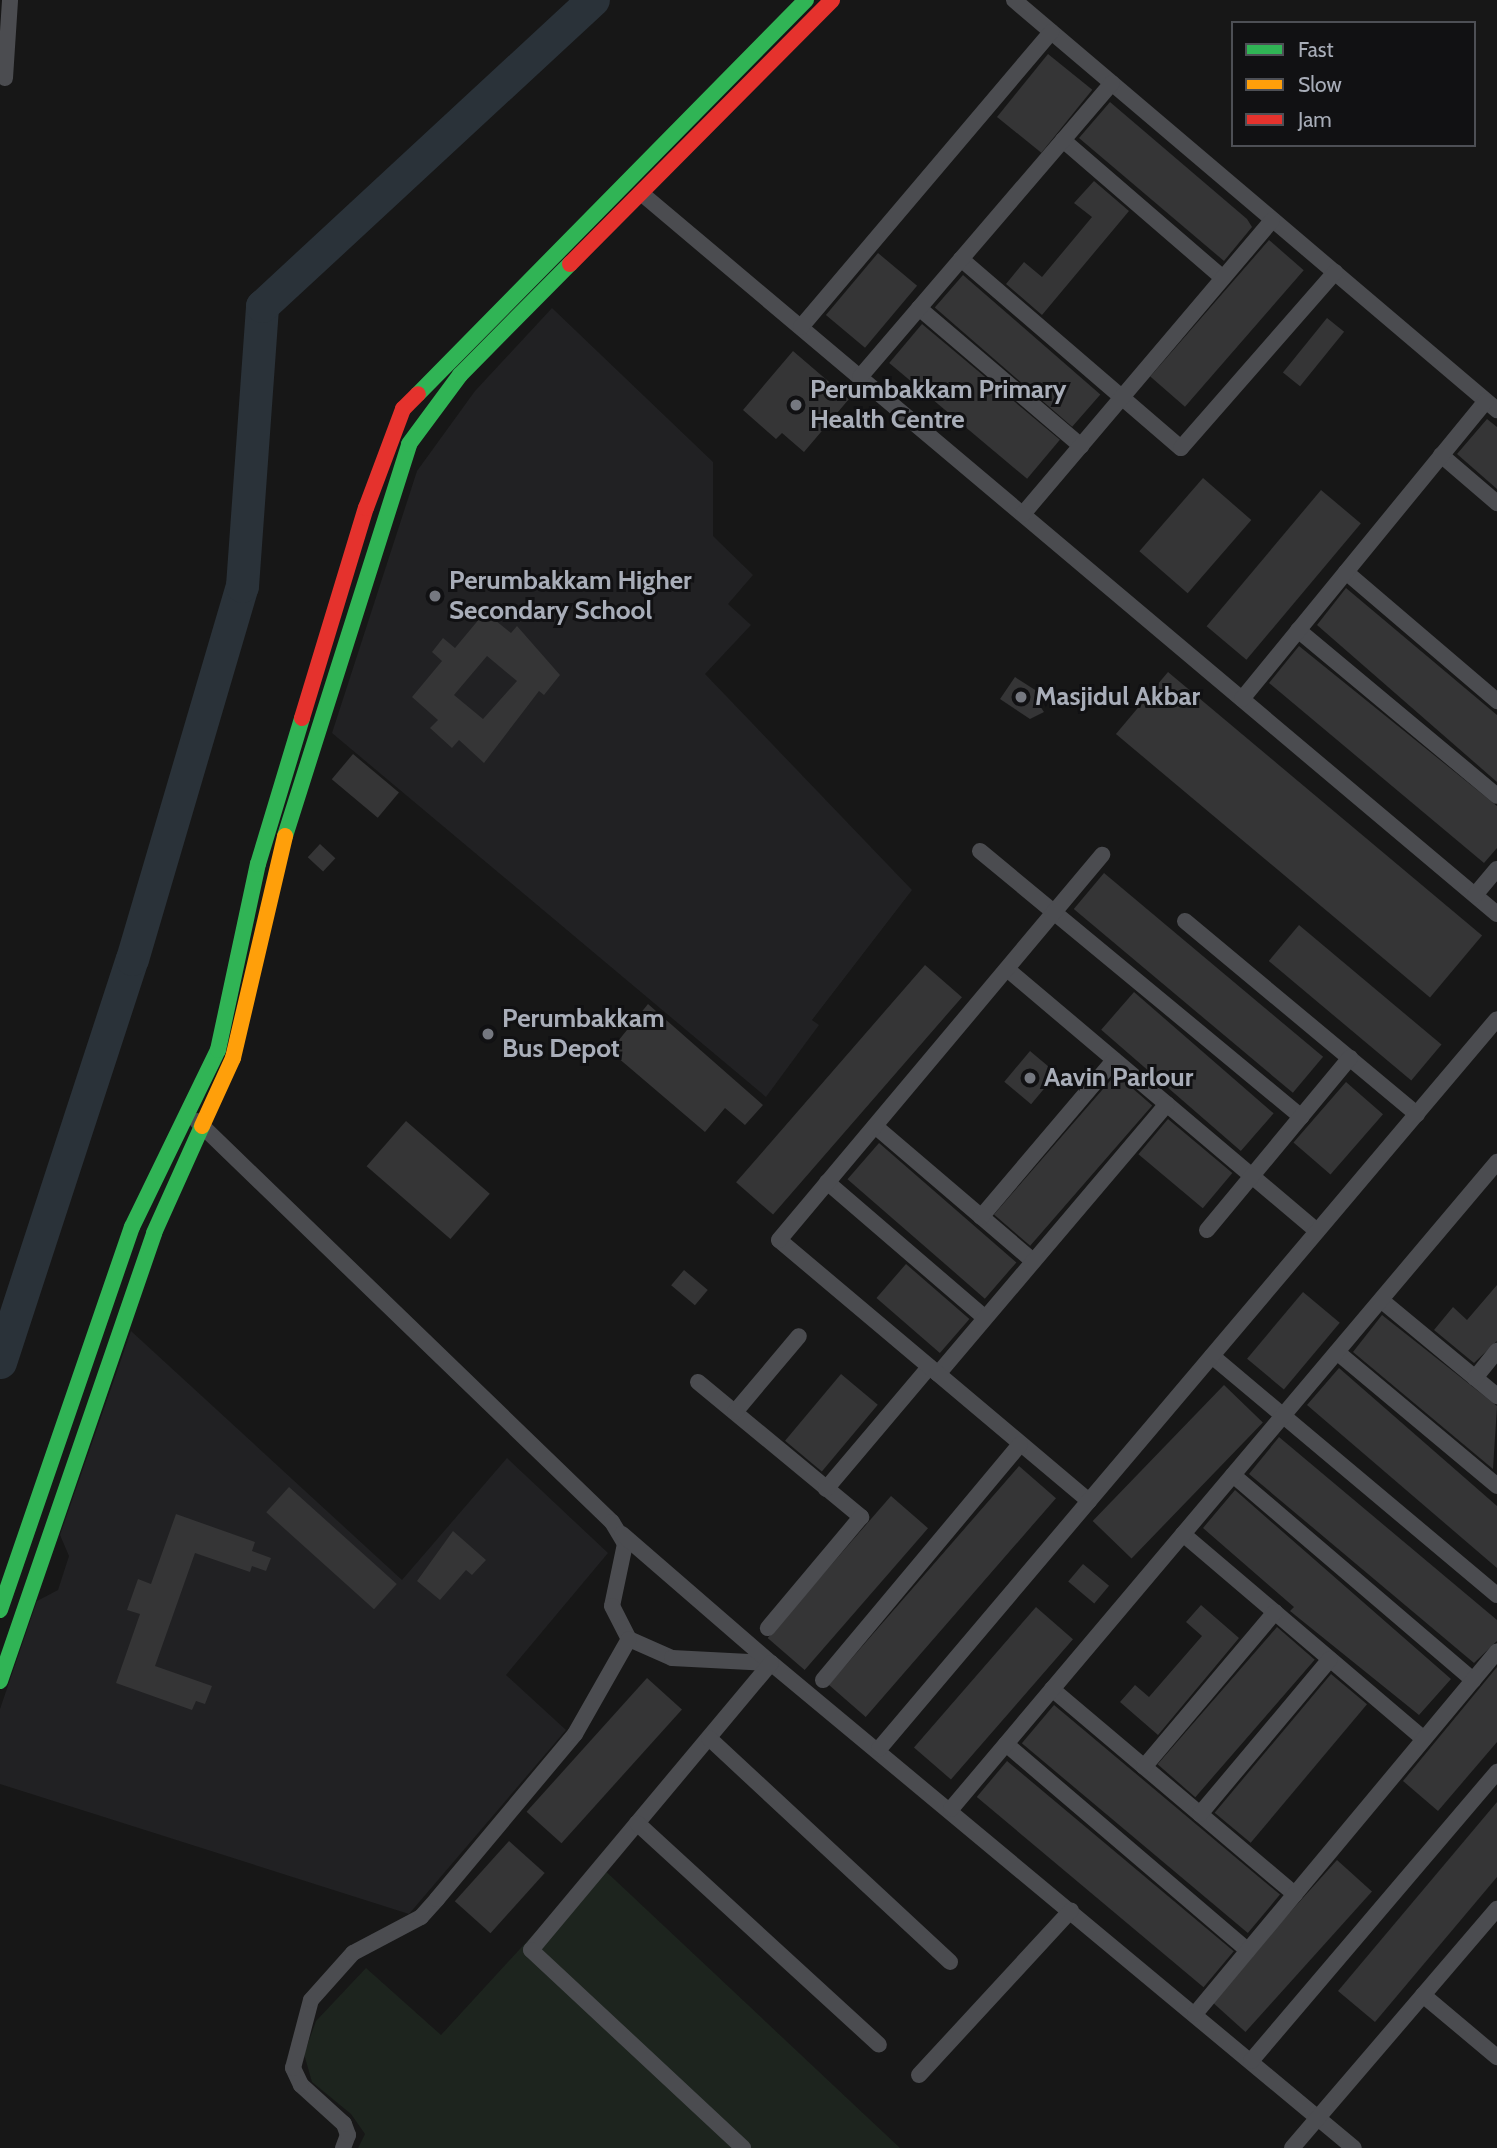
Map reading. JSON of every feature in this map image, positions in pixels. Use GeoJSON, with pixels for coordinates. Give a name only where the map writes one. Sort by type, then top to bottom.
{"type":"FeatureCollection","features":[{"type":"Feature","properties":{"kind":"street"},"geometry":{"type":"LineString","coordinates":[[5,78],[10,0]]}},
{"type":"Feature","properties":{"kind":"street"},"geometry":{"type":"LineString","coordinates":[[0,1610],[132,1227],[218,1050],[265,839],[366,508],[403,409],[626,179],[806,0]]}},
{"type":"Feature","properties":{"kind":"street"},"geometry":{"type":"LineString","coordinates":[[0,1681],[154,1233],[233,1058],[272,877],[409,444],[460,375],[832,0]]}},
{"type":"Feature","properties":{"kind":"street"},"geometry":{"type":"LineString","coordinates":[[1014,0],[1491,406],[1441,456],[1242,698]]}},
{"type":"Feature","properties":{"kind":"street"},"geometry":{"type":"LineString","coordinates":[[801,327],[1051,32]]}},
{"type":"Feature","properties":{"kind":"street"},"geometry":{"type":"LineString","coordinates":[[860,377],[1112,83]]}},
{"type":"Feature","properties":{"kind":"street"},"geometry":{"type":"LineString","coordinates":[[1063,140],[1223,278]]}},
{"type":"Feature","properties":{"kind":"street"},"geometry":{"type":"LineString","coordinates":[[626,179],[1497,914]]}},
{"type":"Feature","properties":{"kind":"street"},"geometry":{"type":"LineString","coordinates":[[1023,514],[1272,220]]}},
{"type":"Feature","properties":{"kind":"street"},"geometry":{"type":"LineString","coordinates":[[961,259],[1181,448],[1335,272]]}},
{"type":"Feature","properties":{"kind":"street"},"geometry":{"type":"LineString","coordinates":[[919,308],[1081,446]]}},
{"type":"Feature","properties":{"kind":"street"},"geometry":{"type":"LineString","coordinates":[[1441,456],[1497,503]]}},
{"type":"Feature","properties":{"kind":"street"},"geometry":{"type":"LineString","coordinates":[[1346,572],[1497,701]]}},
{"type":"Feature","properties":{"kind":"street"},"geometry":{"type":"LineString","coordinates":[[1298,630],[1497,796]]}},
{"type":"Feature","properties":{"kind":"street"},"geometry":{"type":"LineString","coordinates":[[980,850],[1301,1117]]}},
{"type":"Feature","properties":{"kind":"street"},"geometry":{"type":"LineString","coordinates":[[1088,1501],[779,1240],[1102,855]]}},
{"type":"Feature","properties":{"kind":"street"},"geometry":{"type":"LineString","coordinates":[[1475,895],[1497,869]]}},
{"type":"Feature","properties":{"kind":"street"},"geometry":{"type":"LineString","coordinates":[[1185,921],[1417,1114]]}},
{"type":"Feature","properties":{"kind":"street"},"geometry":{"type":"LineString","coordinates":[[1007,969],[1317,1231]]}},
{"type":"Feature","properties":{"kind":"street"},"geometry":{"type":"LineString","coordinates":[[879,1749],[1497,1019]]}},
{"type":"Feature","properties":{"kind":"street"},"geometry":{"type":"LineString","coordinates":[[1207,1230],[1350,1058]]}},
{"type":"Feature","properties":{"kind":"street"},"geometry":{"type":"LineString","coordinates":[[981,1217],[1114,1060]]}},
{"type":"Feature","properties":{"kind":"street"},"geometry":{"type":"LineString","coordinates":[[827,1489],[934,1370],[985,1318],[1167,1104]]}},
{"type":"Feature","properties":{"kind":"street"},"geometry":{"type":"LineString","coordinates":[[187,1112],[622,1534],[771,1663],[879,1749],[1354,2148]]}},
{"type":"Feature","properties":{"kind":"street"},"geometry":{"type":"LineString","coordinates":[[875,1126],[1033,1261]]}},
{"type":"Feature","properties":{"kind":"street"},"geometry":{"type":"LineString","coordinates":[[951,1809],[1497,1162]]}},
{"type":"Feature","properties":{"kind":"street"},"geometry":{"type":"LineString","coordinates":[[827,1182],[985,1318]]}},
{"type":"Feature","properties":{"kind":"street"},"geometry":{"type":"LineString","coordinates":[[1381,1300],[1497,1396]]}},
{"type":"Feature","properties":{"kind":"street"},"geometry":{"type":"LineString","coordinates":[[735,1412],[799,1336]]}},
{"type":"Feature","properties":{"kind":"street"},"geometry":{"type":"LineString","coordinates":[[1475,1378],[1497,1351]]}},
{"type":"Feature","properties":{"kind":"street"},"geometry":{"type":"LineString","coordinates":[[1337,1352],[1497,1486]]}},
{"type":"Feature","properties":{"kind":"street"},"geometry":{"type":"LineString","coordinates":[[1212,1356],[1497,1595]]}},
{"type":"Feature","properties":{"kind":"street"},"geometry":{"type":"LineString","coordinates":[[698,1382],[861,1517],[768,1628]]}},
{"type":"Feature","properties":{"kind":"street"},"geometry":{"type":"LineString","coordinates":[[822,1680],[1020,1444]]}},
{"type":"Feature","properties":{"kind":"street"},"geometry":{"type":"LineString","coordinates":[[1233,1475],[1473,1680]]}},
{"type":"Feature","properties":{"kind":"street"},"geometry":{"type":"LineString","coordinates":[[622,1534],[612,1606],[629,1639],[672,1658],[771,1663]]}},
{"type":"Feature","properties":{"kind":"street"},"geometry":{"type":"LineString","coordinates":[[1183,1534],[1424,1739]]}},
{"type":"Feature","properties":{"kind":"street"},"geometry":{"type":"LineString","coordinates":[[1144,1767],[1275,1612]]}},
{"type":"Feature","properties":{"kind":"street"},"geometry":{"type":"LineString","coordinates":[[343,2148],[348,2135],[344,2124],[301,2085],[293,2068],[311,2000],[353,1953],[421,1917],[437,1899],[575,1734],[629,1639]]}},
{"type":"Feature","properties":{"kind":"street"},"geometry":{"type":"LineString","coordinates":[[1195,2014],[1497,1651]]}},
{"type":"Feature","properties":{"kind":"street"},"geometry":{"type":"LineString","coordinates":[[1200,1814],[1330,1659]]}},
{"type":"Feature","properties":{"kind":"street"},"geometry":{"type":"LineString","coordinates":[[743,2148],[531,1950],[771,1663]]}},
{"type":"Feature","properties":{"kind":"street"},"geometry":{"type":"LineString","coordinates":[[1052,1689],[1295,1894]]}},
{"type":"Feature","properties":{"kind":"street"},"geometry":{"type":"LineString","coordinates":[[709,1738],[950,1962]]}},
{"type":"Feature","properties":{"kind":"street"},"geometry":{"type":"LineString","coordinates":[[1006,1744],[1248,1951]]}},
{"type":"Feature","properties":{"kind":"street"},"geometry":{"type":"LineString","coordinates":[[1251,2061],[1497,1772]]}},
{"type":"Feature","properties":{"kind":"street"},"geometry":{"type":"LineString","coordinates":[[637,1823],[880,2045]]}},
{"type":"Feature","properties":{"kind":"street"},"geometry":{"type":"LineString","coordinates":[[1292,2148],[1497,1909]]}},
{"type":"Feature","properties":{"kind":"street"},"geometry":{"type":"LineString","coordinates":[[919,2075],[1071,1910]]}},
{"type":"Feature","properties":{"kind":"street"},"geometry":{"type":"LineString","coordinates":[[1423,1995],[1497,2057]]}},
{"type":"Feature","properties":{"kind":"shaded area"},"geometry":{"type":"Polygon","coordinates":[[[552,308],[713,462],[713,536],[753,575],[728,604],[751,625],[705,674],[912,890],[812,1020],[819,1025],[766,1097],[332,733],[417,471],[475,391],[552,308]]]}},
{"type":"Feature","properties":{"kind":"shaded area"},"geometry":{"type":"Polygon","coordinates":[[[131,1331],[402,1580],[507,1458],[608,1553],[506,1675],[566,1730],[409,1914],[0,1784],[0,1709],[37,1601],[58,1590],[69,1556],[60,1535],[131,1331]]]}},
{"type":"Feature","properties":{"kind":"shaded area"},"geometry":{"type":"Polygon","coordinates":[[[598,1864],[900,2148],[358,2148],[365,2134],[351,2114],[312,2082],[304,2054],[316,2021],[366,1968],[441,2035],[598,1864]]]}},
{"type":"Feature","properties":{"kind":"building"},"geometry":{"type":"Polygon","coordinates":[[[1048,54],[1092,90],[1041,153],[997,117],[1048,54]]]}},
{"type":"Feature","properties":{"kind":"building"},"geometry":{"type":"Polygon","coordinates":[[[1110,102],[1247,219],[1252,227],[1224,261],[1079,138],[1110,102]]]}},
{"type":"Feature","properties":{"kind":"building"},"geometry":{"type":"Polygon","coordinates":[[[1094,181],[1129,211],[1042,315],[1006,284],[1024,262],[1042,277],[1092,217],[1074,203],[1094,181]]]}},
{"type":"Feature","properties":{"kind":"building"},"geometry":{"type":"Polygon","coordinates":[[[1269,240],[1304,270],[1185,407],[1150,377],[1269,240]]]}},
{"type":"Feature","properties":{"kind":"building"},"geometry":{"type":"Polygon","coordinates":[[[878,253],[917,286],[865,348],[826,315],[878,253]]]}},
{"type":"Feature","properties":{"kind":"building"},"geometry":{"type":"Polygon","coordinates":[[[963,275],[1100,394],[1072,427],[935,307],[963,275]]]}},
{"type":"Feature","properties":{"kind":"building"},"geometry":{"type":"Polygon","coordinates":[[[1327,318],[1344,332],[1300,386],[1283,372],[1327,318]]]}},
{"type":"Feature","properties":{"kind":"building"},"geometry":{"type":"Polygon","coordinates":[[[922,324],[1060,440],[1027,479],[889,363],[922,324]]]}},
{"type":"Feature","properties":{"kind":"building","name":"Perumbakkam Primary Health Centre"},"geometry":{"type":"Polygon","coordinates":[[[793,351],[849,399],[804,452],[782,433],[776,439],[743,410],[793,351]]]}},
{"type":"Feature","properties":{"kind":"building"},"geometry":{"type":"Polygon","coordinates":[[[1487,419],[1497,427],[1497,489],[1457,454],[1487,419]]]}},
{"type":"Feature","properties":{"kind":"building"},"geometry":{"type":"Polygon","coordinates":[[[1203,478],[1251,520],[1188,593],[1139,551],[1203,478]]]}},
{"type":"Feature","properties":{"kind":"building"},"geometry":{"type":"Polygon","coordinates":[[[1321,490],[1361,523],[1246,660],[1207,626],[1321,490]]]}},
{"type":"Feature","properties":{"kind":"building"},"geometry":{"type":"Polygon","coordinates":[[[1346,588],[1497,715],[1497,782],[1317,625],[1346,588]]]}},
{"type":"Feature","properties":{"kind":"building"},"geometry":{"type":"Polygon","coordinates":[[[485,612],[511,633],[517,626],[560,675],[544,695],[539,691],[484,763],[459,740],[452,748],[430,728],[438,720],[412,697],[442,661],[432,652],[443,638],[455,648],[485,612]],[[487,656],[454,695],[483,719],[517,681],[487,656]]]}},
{"type":"Feature","properties":{"kind":"building"},"geometry":{"type":"Polygon","coordinates":[[[1299,646],[1497,806],[1497,848],[1484,863],[1269,683],[1299,646]]]}},
{"type":"Feature","properties":{"kind":"building"},"geometry":{"type":"Polygon","coordinates":[[[1168,672],[1482,936],[1430,998],[1116,734],[1168,672]]]}},
{"type":"Feature","properties":{"kind":"building","name":"Masjidul Akbar"},"geometry":{"type":"Polygon","coordinates":[[[1015,677],[1043,695],[1038,703],[1044,712],[1030,719],[1000,699],[1015,677]]]}},
{"type":"Feature","properties":{"kind":"building"},"geometry":{"type":"Polygon","coordinates":[[[353,754],[399,793],[378,818],[332,779],[353,754]]]}},
{"type":"Feature","properties":{"kind":"building"},"geometry":{"type":"Polygon","coordinates":[[[320,844],[335,858],[323,871],[308,857],[320,844]]]}},
{"type":"Feature","properties":{"kind":"building"},"geometry":{"type":"Polygon","coordinates":[[[1104,873],[1323,1057],[1293,1093],[1074,909],[1104,873]]]}},
{"type":"Feature","properties":{"kind":"building"},"geometry":{"type":"Polygon","coordinates":[[[1299,925],[1441,1045],[1411,1081],[1269,961],[1299,925]]]}},
{"type":"Feature","properties":{"kind":"building"},"geometry":{"type":"Polygon","coordinates":[[[925,965],[962,997],[773,1215],[736,1182],[925,965]]]}},
{"type":"Feature","properties":{"kind":"building"},"geometry":{"type":"Polygon","coordinates":[[[1134,992],[1274,1113],[1241,1151],[1101,1030],[1134,992]]]}},
{"type":"Feature","properties":{"kind":"building"},"geometry":{"type":"Polygon","coordinates":[[[648,1004],[763,1105],[745,1125],[725,1108],[705,1132],[610,1051],[648,1004]]]}},
{"type":"Feature","properties":{"kind":"building","name":"Aavin Parlour"},"geometry":{"type":"Polygon","coordinates":[[[1030,1051],[1057,1073],[1031,1104],[1004,1082],[1030,1051]]]}},
{"type":"Feature","properties":{"kind":"building"},"geometry":{"type":"Polygon","coordinates":[[[1116,1074],[1152,1105],[1030,1246],[994,1214],[1116,1074]]]}},
{"type":"Feature","properties":{"kind":"building"},"geometry":{"type":"Polygon","coordinates":[[[1346,1082],[1383,1114],[1330,1175],[1294,1142],[1346,1082]]]}},
{"type":"Feature","properties":{"kind":"building"},"geometry":{"type":"Polygon","coordinates":[[[1168,1119],[1232,1173],[1203,1208],[1138,1154],[1168,1119]]]}},
{"type":"Feature","properties":{"kind":"building"},"geometry":{"type":"Polygon","coordinates":[[[406,1121],[490,1194],[450,1239],[367,1166],[406,1121]]]}},
{"type":"Feature","properties":{"kind":"building"},"geometry":{"type":"Polygon","coordinates":[[[879,1143],[1016,1262],[985,1299],[848,1179],[879,1143]]]}},
{"type":"Feature","properties":{"kind":"building"},"geometry":{"type":"Polygon","coordinates":[[[906,1264],[969,1319],[940,1353],[876,1298],[906,1264]]]}},
{"type":"Feature","properties":{"kind":"building"},"geometry":{"type":"Polygon","coordinates":[[[684,1270],[708,1290],[695,1305],[671,1285],[684,1270]]]}},
{"type":"Feature","properties":{"kind":"building"},"geometry":{"type":"Polygon","coordinates":[[[1497,1285],[1497,1341],[1474,1363],[1434,1330],[1453,1307],[1467,1320],[1497,1285]]]}},
{"type":"Feature","properties":{"kind":"building"},"geometry":{"type":"Polygon","coordinates":[[[1303,1292],[1340,1323],[1284,1389],[1247,1359],[1303,1292]]]}},
{"type":"Feature","properties":{"kind":"building"},"geometry":{"type":"Polygon","coordinates":[[[1382,1315],[1497,1406],[1493,1469],[1353,1352],[1382,1315]]]}},
{"type":"Feature","properties":{"kind":"building"},"geometry":{"type":"Polygon","coordinates":[[[1339,1368],[1497,1506],[1497,1568],[1307,1405],[1339,1368]]]}},
{"type":"Feature","properties":{"kind":"building"},"geometry":{"type":"Polygon","coordinates":[[[841,1374],[878,1405],[822,1471],[785,1441],[841,1374]]]}},
{"type":"Feature","properties":{"kind":"building"},"geometry":{"type":"Polygon","coordinates":[[[1224,1385],[1263,1423],[1132,1558],[1093,1521],[1224,1385]]]}},
{"type":"Feature","properties":{"kind":"building"},"geometry":{"type":"Polygon","coordinates":[[[1279,1437],[1497,1620],[1497,1641],[1474,1663],[1249,1474],[1279,1437]]]}},
{"type":"Feature","properties":{"kind":"building"},"geometry":{"type":"Polygon","coordinates":[[[1019,1466],[1056,1498],[866,1717],[829,1685],[1019,1466]]]}},
{"type":"Feature","properties":{"kind":"building"},"geometry":{"type":"Polygon","coordinates":[[[289,1487],[397,1584],[374,1609],[266,1512],[289,1487]]]}},
{"type":"Feature","properties":{"kind":"building"},"geometry":{"type":"Polygon","coordinates":[[[1235,1490],[1451,1679],[1419,1715],[1290,1611],[1294,1607],[1203,1528],[1235,1490]]]}},
{"type":"Feature","properties":{"kind":"building"},"geometry":{"type":"Polygon","coordinates":[[[891,1496],[928,1528],[805,1670],[768,1638],[891,1496]]]}},
{"type":"Feature","properties":{"kind":"building"},"geometry":{"type":"Polygon","coordinates":[[[176,1514],[255,1542],[252,1551],[271,1558],[266,1571],[252,1566],[250,1572],[195,1553],[155,1666],[212,1686],[205,1704],[196,1701],[192,1710],[116,1683],[140,1614],[127,1610],[138,1579],[151,1584],[176,1514]]]}},
{"type":"Feature","properties":{"kind":"building"},"geometry":{"type":"Polygon","coordinates":[[[453,1531],[486,1560],[472,1575],[466,1570],[440,1600],[417,1581],[453,1531]]]}},
{"type":"Feature","properties":{"kind":"building"},"geometry":{"type":"Polygon","coordinates":[[[1083,1564],[1109,1586],[1094,1603],[1068,1582],[1083,1564]]]}},
{"type":"Feature","properties":{"kind":"building"},"geometry":{"type":"Polygon","coordinates":[[[1201,1605],[1239,1638],[1158,1735],[1120,1702],[1135,1685],[1149,1697],[1202,1636],[1186,1622],[1201,1605]]]}},
{"type":"Feature","properties":{"kind":"building"},"geometry":{"type":"Polygon","coordinates":[[[1036,1607],[1073,1639],[951,1780],[914,1747],[1036,1607]]]}},
{"type":"Feature","properties":{"kind":"building"},"geometry":{"type":"Polygon","coordinates":[[[1277,1627],[1315,1660],[1195,1797],[1158,1764],[1277,1627]]]}},
{"type":"Feature","properties":{"kind":"building"},"geometry":{"type":"Polygon","coordinates":[[[1497,1667],[1497,1742],[1438,1811],[1403,1781],[1497,1667]]]}},
{"type":"Feature","properties":{"kind":"building"},"geometry":{"type":"Polygon","coordinates":[[[1331,1674],[1367,1704],[1251,1843],[1215,1813],[1331,1674]]]}},
{"type":"Feature","properties":{"kind":"building"},"geometry":{"type":"Polygon","coordinates":[[[647,1678],[682,1709],[561,1843],[527,1812],[647,1678]]]}},
{"type":"Feature","properties":{"kind":"building"},"geometry":{"type":"Polygon","coordinates":[[[1054,1705],[1280,1895],[1248,1933],[1022,1743],[1054,1705]]]}},
{"type":"Feature","properties":{"kind":"building"},"geometry":{"type":"Polygon","coordinates":[[[1007,1761],[1234,1951],[1204,1987],[977,1797],[1007,1761]]]}},
{"type":"Feature","properties":{"kind":"building"},"geometry":{"type":"Polygon","coordinates":[[[1497,1802],[1497,1877],[1375,2022],[1338,1991],[1497,1802]]]}},
{"type":"Feature","properties":{"kind":"building"},"geometry":{"type":"Polygon","coordinates":[[[509,1841],[545,1873],[490,1933],[455,1901],[509,1841]]]}},
{"type":"Feature","properties":{"kind":"building"},"geometry":{"type":"Polygon","coordinates":[[[1337,1860],[1372,1891],[1245,2032],[1211,2000],[1337,1860]]]}},
{"type":"Feature","properties":{"kind":"waterway"},"geometry":{"type":"LineString","coordinates":[[0,1362],[132,959],[242,586],[262,306],[593,0]]}},
{"type":"Feature","properties":{"kind":"traffic: fast"},"geometry":{"type":"LineString","coordinates":[[418,394],[806,0]]}},
{"type":"Feature","properties":{"kind":"traffic: fast"},"geometry":{"type":"LineString","coordinates":[[285,836],[409,444],[460,375],[570,264]]}},
{"type":"Feature","properties":{"kind":"traffic: fast"},"geometry":{"type":"LineString","coordinates":[[0,1610],[132,1227],[218,1050],[258,864],[302,718]]}},
{"type":"Feature","properties":{"kind":"traffic: fast"},"geometry":{"type":"LineString","coordinates":[[0,1681],[154,1233],[202,1126]]}},
{"type":"Feature","properties":{"kind":"traffic: slow"},"geometry":{"type":"LineString","coordinates":[[202,1126],[233,1058],[285,836]]}},
{"type":"Feature","properties":{"kind":"traffic: jam"},"geometry":{"type":"LineString","coordinates":[[570,264],[832,0]]}},
{"type":"Feature","properties":{"kind":"traffic: jam"},"geometry":{"type":"LineString","coordinates":[[302,718],[366,508],[403,409],[418,394]]}},
{"type":"Feature","properties":{"kind":"place","name":"Perumbakkam Primary Health Centre"},"geometry":{"type":"Point","coordinates":[796,405]}},
{"type":"Feature","properties":{"kind":"place","name":"Perumbakkam Higher Secondary School"},"geometry":{"type":"Point","coordinates":[435,596]}},
{"type":"Feature","properties":{"kind":"place","name":"Masjidul Akbar"},"geometry":{"type":"Point","coordinates":[1021,697]}},
{"type":"Feature","properties":{"kind":"place","name":"Perumbakkam Bus Depot"},"geometry":{"type":"Point","coordinates":[488,1034]}},
{"type":"Feature","properties":{"kind":"place","name":"Aavin Parlour"},"geometry":{"type":"Point","coordinates":[1030,1078]}}]}
